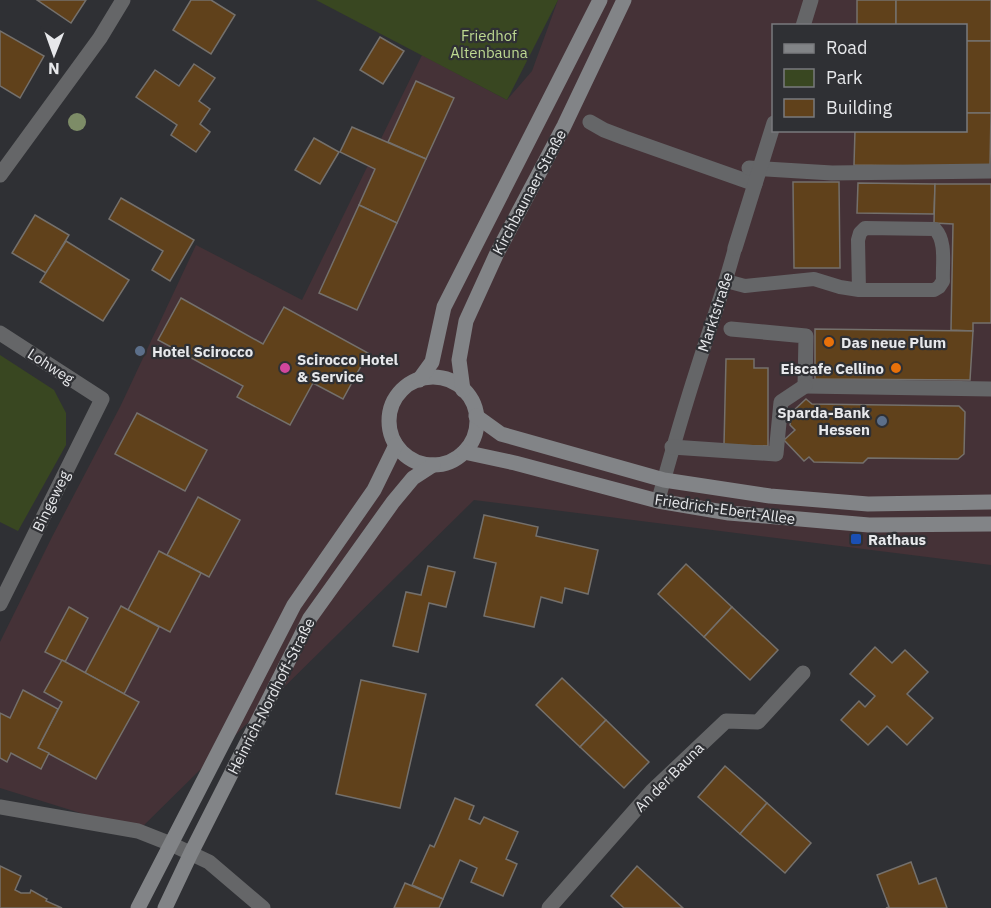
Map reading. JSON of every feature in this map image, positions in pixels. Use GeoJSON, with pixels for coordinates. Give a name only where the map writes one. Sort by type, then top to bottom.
{"type":"FeatureCollection","features":[{"type":"Feature","properties":{"kind":"street"},"geometry":{"type":"LineString","coordinates":[[0,175],[100,38],[123,0]]}},
{"type":"Feature","properties":{"kind":"street","name":"Kirchbaunaer Straße"},"geometry":{"type":"LineString","coordinates":[[420,380],[432,362],[444,307],[600,0]]}},
{"type":"Feature","properties":{"kind":"street","name":"Kirchbaunaer Straße"},"geometry":{"type":"LineString","coordinates":[[463,390],[459,360],[466,321],[497,253],[564,126],[624,0]]}},
{"type":"Feature","properties":{"kind":"street"},"geometry":{"type":"LineString","coordinates":[[804,24],[811,0]]}},
{"type":"Feature","properties":{"kind":"street"},"geometry":{"type":"LineString","coordinates":[[590,122],[625,138],[755,184]]}},
{"type":"Feature","properties":{"kind":"street","name":"Marktstraße"},"geometry":{"type":"LineString","coordinates":[[735,248],[755,184],[755,168],[772,128]]}},
{"type":"Feature","properties":{"kind":"street"},"geometry":{"type":"LineString","coordinates":[[755,168],[832,173],[991,171]]}},
{"type":"Feature","properties":{"kind":"street"},"geometry":{"type":"LineString","coordinates":[[731,329],[806,336],[805,386]]}},
{"type":"Feature","properties":{"kind":"street","name":"Lohweg"},"geometry":{"type":"LineString","coordinates":[[0,333],[102,399]]}},
{"type":"Feature","properties":{"kind":"street"},"geometry":{"type":"LineString","coordinates":[[431,378],[454,383],[463,390],[472,402],[476,416],[476,429],[472,441],[464,452],[445,464],[434,465],[419,463],[406,456],[396,445],[389,426],[389,416],[396,397],[411,383],[431,378]]}},
{"type":"Feature","properties":{"kind":"street"},"geometry":{"type":"LineString","coordinates":[[672,447],[776,454],[781,402],[805,386],[991,390]]}},
{"type":"Feature","properties":{"kind":"street","name":"Bingeweg"},"geometry":{"type":"LineString","coordinates":[[0,604],[102,399]]}},
{"type":"Feature","properties":{"kind":"street","name":"Friedrich-Ebert-Allee"},"geometry":{"type":"LineString","coordinates":[[476,416],[501,434],[664,480],[770,496],[868,504],[991,502]]}},
{"type":"Feature","properties":{"kind":"street","name":"Heinrich-Nordhoff-Straße"},"geometry":{"type":"LineString","coordinates":[[138,908],[294,605],[374,490],[396,445]]}},
{"type":"Feature","properties":{"kind":"street","name":"Friedrich-Ebert-Allee"},"geometry":{"type":"LineString","coordinates":[[464,452],[515,463],[658,501],[729,513],[869,525],[991,524]]}},
{"type":"Feature","properties":{"kind":"street","name":"Heinrich-Nordhoff-Straße"},"geometry":{"type":"LineString","coordinates":[[165,908],[310,618],[398,496],[413,478],[434,465]]}},
{"type":"Feature","properties":{"kind":"street","name":"An der Bauna"},"geometry":{"type":"LineString","coordinates":[[549,908],[652,791],[726,720],[758,722],[803,674]]}},
{"type":"Feature","properties":{"kind":"street"},"geometry":{"type":"LineString","coordinates":[[0,807],[138,831],[171,844],[215,867],[263,908]]}},
{"type":"Feature","properties":{"kind":"lane"},"geometry":{"type":"LineString","coordinates":[[726,281],[745,286],[814,279],[859,290],[934,290],[943,281],[940,235],[935,229],[865,228],[858,240],[859,290]]}},
{"type":"Feature","properties":{"kind":"lane","name":"Marktstraße"},"geometry":{"type":"LineString","coordinates":[[658,501],[672,447],[735,248]]}},
{"type":"Feature","properties":{"kind":"shaded area"},"geometry":{"type":"Polygon","coordinates":[[[558,0],[991,0],[991,565],[474,500],[138,831],[0,788],[0,642],[121,405],[196,245],[302,300],[422,55],[507,100],[532,71],[558,0]]]}},
{"type":"Feature","properties":{"kind":"green space","name":"Friedhof Altenbauna"},"geometry":{"type":"Polygon","coordinates":[[[316,0],[558,0],[507,100],[316,0]]]}},
{"type":"Feature","properties":{"kind":"green space"},"geometry":{"type":"Polygon","coordinates":[[[0,355],[54,390],[66,413],[66,445],[18,531],[0,522],[0,355]]]}},
{"type":"Feature","properties":{"kind":"building"},"geometry":{"type":"Polygon","coordinates":[[[37,0],[86,0],[71,23],[37,0]]]}},
{"type":"Feature","properties":{"kind":"building"},"geometry":{"type":"Polygon","coordinates":[[[191,0],[211,0],[235,15],[211,54],[173,30],[191,0]]]}},
{"type":"Feature","properties":{"kind":"building"},"geometry":{"type":"Polygon","coordinates":[[[857,0],[896,0],[896,24],[857,24],[857,0]]]}},
{"type":"Feature","properties":{"kind":"building"},"geometry":{"type":"Polygon","coordinates":[[[896,0],[991,0],[991,41],[967,41],[967,24],[896,24],[896,0]]]}},
{"type":"Feature","properties":{"kind":"building"},"geometry":{"type":"Polygon","coordinates":[[[0,31],[44,56],[20,98],[0,86],[0,31]]]}},
{"type":"Feature","properties":{"kind":"building"},"geometry":{"type":"Polygon","coordinates":[[[380,37],[404,51],[383,84],[360,70],[380,37]]]}},
{"type":"Feature","properties":{"kind":"building"},"geometry":{"type":"Polygon","coordinates":[[[967,41],[991,41],[991,113],[967,113],[967,41]]]}},
{"type":"Feature","properties":{"kind":"building"},"geometry":{"type":"Polygon","coordinates":[[[194,64],[215,78],[199,101],[210,109],[200,124],[210,132],[196,152],[171,135],[177,125],[136,97],[155,70],[179,86],[194,64]]]}},
{"type":"Feature","properties":{"kind":"building"},"geometry":{"type":"Polygon","coordinates":[[[416,81],[454,98],[426,159],[388,142],[416,81]]]}},
{"type":"Feature","properties":{"kind":"building"},"geometry":{"type":"Polygon","coordinates":[[[967,113],[991,113],[990,167],[854,165],[855,132],[967,132],[967,113]]]}},
{"type":"Feature","properties":{"kind":"building"},"geometry":{"type":"Polygon","coordinates":[[[352,127],[426,159],[397,223],[359,205],[375,169],[340,152],[352,127]]]}},
{"type":"Feature","properties":{"kind":"building"},"geometry":{"type":"Polygon","coordinates":[[[314,138],[339,152],[320,184],[295,170],[314,138]]]}},
{"type":"Feature","properties":{"kind":"building"},"geometry":{"type":"Polygon","coordinates":[[[793,182],[839,182],[840,268],[794,268],[793,182]]]}},
{"type":"Feature","properties":{"kind":"building"},"geometry":{"type":"Polygon","coordinates":[[[858,183],[935,184],[934,214],[857,213],[858,183]]]}},
{"type":"Feature","properties":{"kind":"building"},"geometry":{"type":"Polygon","coordinates":[[[935,184],[991,184],[991,323],[973,323],[973,331],[951,330],[953,224],[934,223],[935,184]]]}},
{"type":"Feature","properties":{"kind":"building"},"geometry":{"type":"Polygon","coordinates":[[[121,198],[194,240],[170,281],[152,270],[163,251],[109,219],[121,198]]]}},
{"type":"Feature","properties":{"kind":"building"},"geometry":{"type":"Polygon","coordinates":[[[359,205],[397,223],[357,310],[319,293],[359,205]]]}},
{"type":"Feature","properties":{"kind":"building"},"geometry":{"type":"Polygon","coordinates":[[[35,215],[69,235],[46,273],[12,253],[35,215]]]}},
{"type":"Feature","properties":{"kind":"building"},"geometry":{"type":"Polygon","coordinates":[[[66,241],[129,280],[103,321],[40,282],[66,241]]]}},
{"type":"Feature","properties":{"kind":"building","name":"Scirocco Hotel & Service"},"geometry":{"type":"Polygon","coordinates":[[[181,298],[263,344],[284,307],[368,353],[343,399],[313,383],[290,425],[237,397],[243,386],[158,340],[181,298]]]}},
{"type":"Feature","properties":{"kind":"building"},"geometry":{"type":"Polygon","coordinates":[[[815,329],[973,331],[970,380],[815,379],[815,329]]]}},
{"type":"Feature","properties":{"kind":"building"},"geometry":{"type":"Polygon","coordinates":[[[726,359],[754,359],[754,368],[768,368],[768,446],[724,445],[726,359]]]}},
{"type":"Feature","properties":{"kind":"building"},"geometry":{"type":"Polygon","coordinates":[[[806,399],[812,404],[959,406],[965,412],[964,454],[958,459],[868,458],[863,463],[814,462],[809,457],[804,461],[784,440],[795,430],[790,425],[792,412],[806,399]]]}},
{"type":"Feature","properties":{"kind":"building"},"geometry":{"type":"Polygon","coordinates":[[[137,413],[207,450],[185,491],[115,454],[137,413]]]}},
{"type":"Feature","properties":{"kind":"building"},"geometry":{"type":"Polygon","coordinates":[[[198,497],[240,520],[209,577],[167,555],[198,497]]]}},
{"type":"Feature","properties":{"kind":"building"},"geometry":{"type":"Polygon","coordinates":[[[484,515],[538,527],[536,536],[598,550],[588,594],[565,588],[562,603],[541,597],[534,627],[484,616],[496,563],[474,558],[484,515]]]}},
{"type":"Feature","properties":{"kind":"building"},"geometry":{"type":"Polygon","coordinates":[[[159,551],[201,573],[170,632],[128,610],[159,551]]]}},
{"type":"Feature","properties":{"kind":"building"},"geometry":{"type":"Polygon","coordinates":[[[686,564],[732,607],[704,637],[658,594],[686,564]]]}},
{"type":"Feature","properties":{"kind":"building"},"geometry":{"type":"Polygon","coordinates":[[[428,566],[455,572],[446,607],[429,603],[418,652],[393,646],[406,592],[421,595],[428,566]]]}},
{"type":"Feature","properties":{"kind":"building"},"geometry":{"type":"Polygon","coordinates":[[[121,606],[159,627],[124,694],[85,673],[121,606]]]}},
{"type":"Feature","properties":{"kind":"building"},"geometry":{"type":"Polygon","coordinates":[[[69,607],[88,618],[65,662],[45,652],[69,607]]]}},
{"type":"Feature","properties":{"kind":"building"},"geometry":{"type":"Polygon","coordinates":[[[732,607],[778,650],[750,680],[704,637],[732,607]]]}},
{"type":"Feature","properties":{"kind":"building"},"geometry":{"type":"Polygon","coordinates":[[[875,647],[892,663],[905,650],[928,672],[907,694],[933,718],[907,745],[887,726],[868,745],[841,720],[859,701],[865,707],[875,696],[850,674],[875,647]]]}},
{"type":"Feature","properties":{"kind":"building"},"geometry":{"type":"Polygon","coordinates":[[[62,660],[139,702],[96,779],[38,748],[62,702],[44,692],[62,660]]]}},
{"type":"Feature","properties":{"kind":"building"},"geometry":{"type":"Polygon","coordinates":[[[562,678],[606,720],[580,747],[536,705],[562,678]]]}},
{"type":"Feature","properties":{"kind":"building"},"geometry":{"type":"Polygon","coordinates":[[[361,680],[426,694],[400,808],[336,794],[361,680]]]}},
{"type":"Feature","properties":{"kind":"building"},"geometry":{"type":"Polygon","coordinates":[[[23,690],[58,709],[38,748],[49,753],[41,769],[11,753],[7,762],[0,758],[0,713],[10,718],[23,690]]]}},
{"type":"Feature","properties":{"kind":"building"},"geometry":{"type":"Polygon","coordinates":[[[606,720],[649,762],[624,788],[580,747],[606,720]]]}},
{"type":"Feature","properties":{"kind":"building"},"geometry":{"type":"Polygon","coordinates":[[[725,766],[767,803],[740,834],[698,797],[725,766]]]}},
{"type":"Feature","properties":{"kind":"building"},"geometry":{"type":"Polygon","coordinates":[[[455,798],[474,806],[469,819],[480,824],[484,817],[518,832],[506,859],[517,864],[503,896],[471,882],[477,868],[460,860],[443,899],[412,885],[430,845],[434,847],[455,798]]]}},
{"type":"Feature","properties":{"kind":"building"},"geometry":{"type":"Polygon","coordinates":[[[767,803],[811,843],[785,873],[740,834],[767,803]]]}},
{"type":"Feature","properties":{"kind":"building"},"geometry":{"type":"Polygon","coordinates":[[[911,862],[919,884],[936,878],[947,908],[886,908],[889,907],[877,875],[911,862]]]}},
{"type":"Feature","properties":{"kind":"building"},"geometry":{"type":"Polygon","coordinates":[[[0,866],[21,876],[15,890],[30,893],[31,890],[47,899],[46,901],[62,908],[0,908],[0,866]]]}},
{"type":"Feature","properties":{"kind":"building"},"geometry":{"type":"Polygon","coordinates":[[[637,866],[683,908],[624,908],[611,896],[637,866]]]}},
{"type":"Feature","properties":{"kind":"building"},"geometry":{"type":"Polygon","coordinates":[[[405,883],[443,899],[439,908],[394,908],[405,883]]]}},
{"type":"Feature","properties":{"kind":"place","name":"Das neue Plum"},"geometry":{"type":"Point","coordinates":[829,342]}},
{"type":"Feature","properties":{"kind":"place","name":"Hotel Scirocco"},"geometry":{"type":"Point","coordinates":[140,351]}},
{"type":"Feature","properties":{"kind":"place","name":"Scirocco Hotel & Service"},"geometry":{"type":"Point","coordinates":[285,368]}},
{"type":"Feature","properties":{"kind":"place","name":"Eiscafe Cellino"},"geometry":{"type":"Point","coordinates":[896,368]}},
{"type":"Feature","properties":{"kind":"place","name":"Sparda-Bank Hessen"},"geometry":{"type":"Point","coordinates":[882,421]}},
{"type":"Feature","properties":{"kind":"place","name":"Rathaus"},"geometry":{"type":"Point","coordinates":[856,539]}}]}
